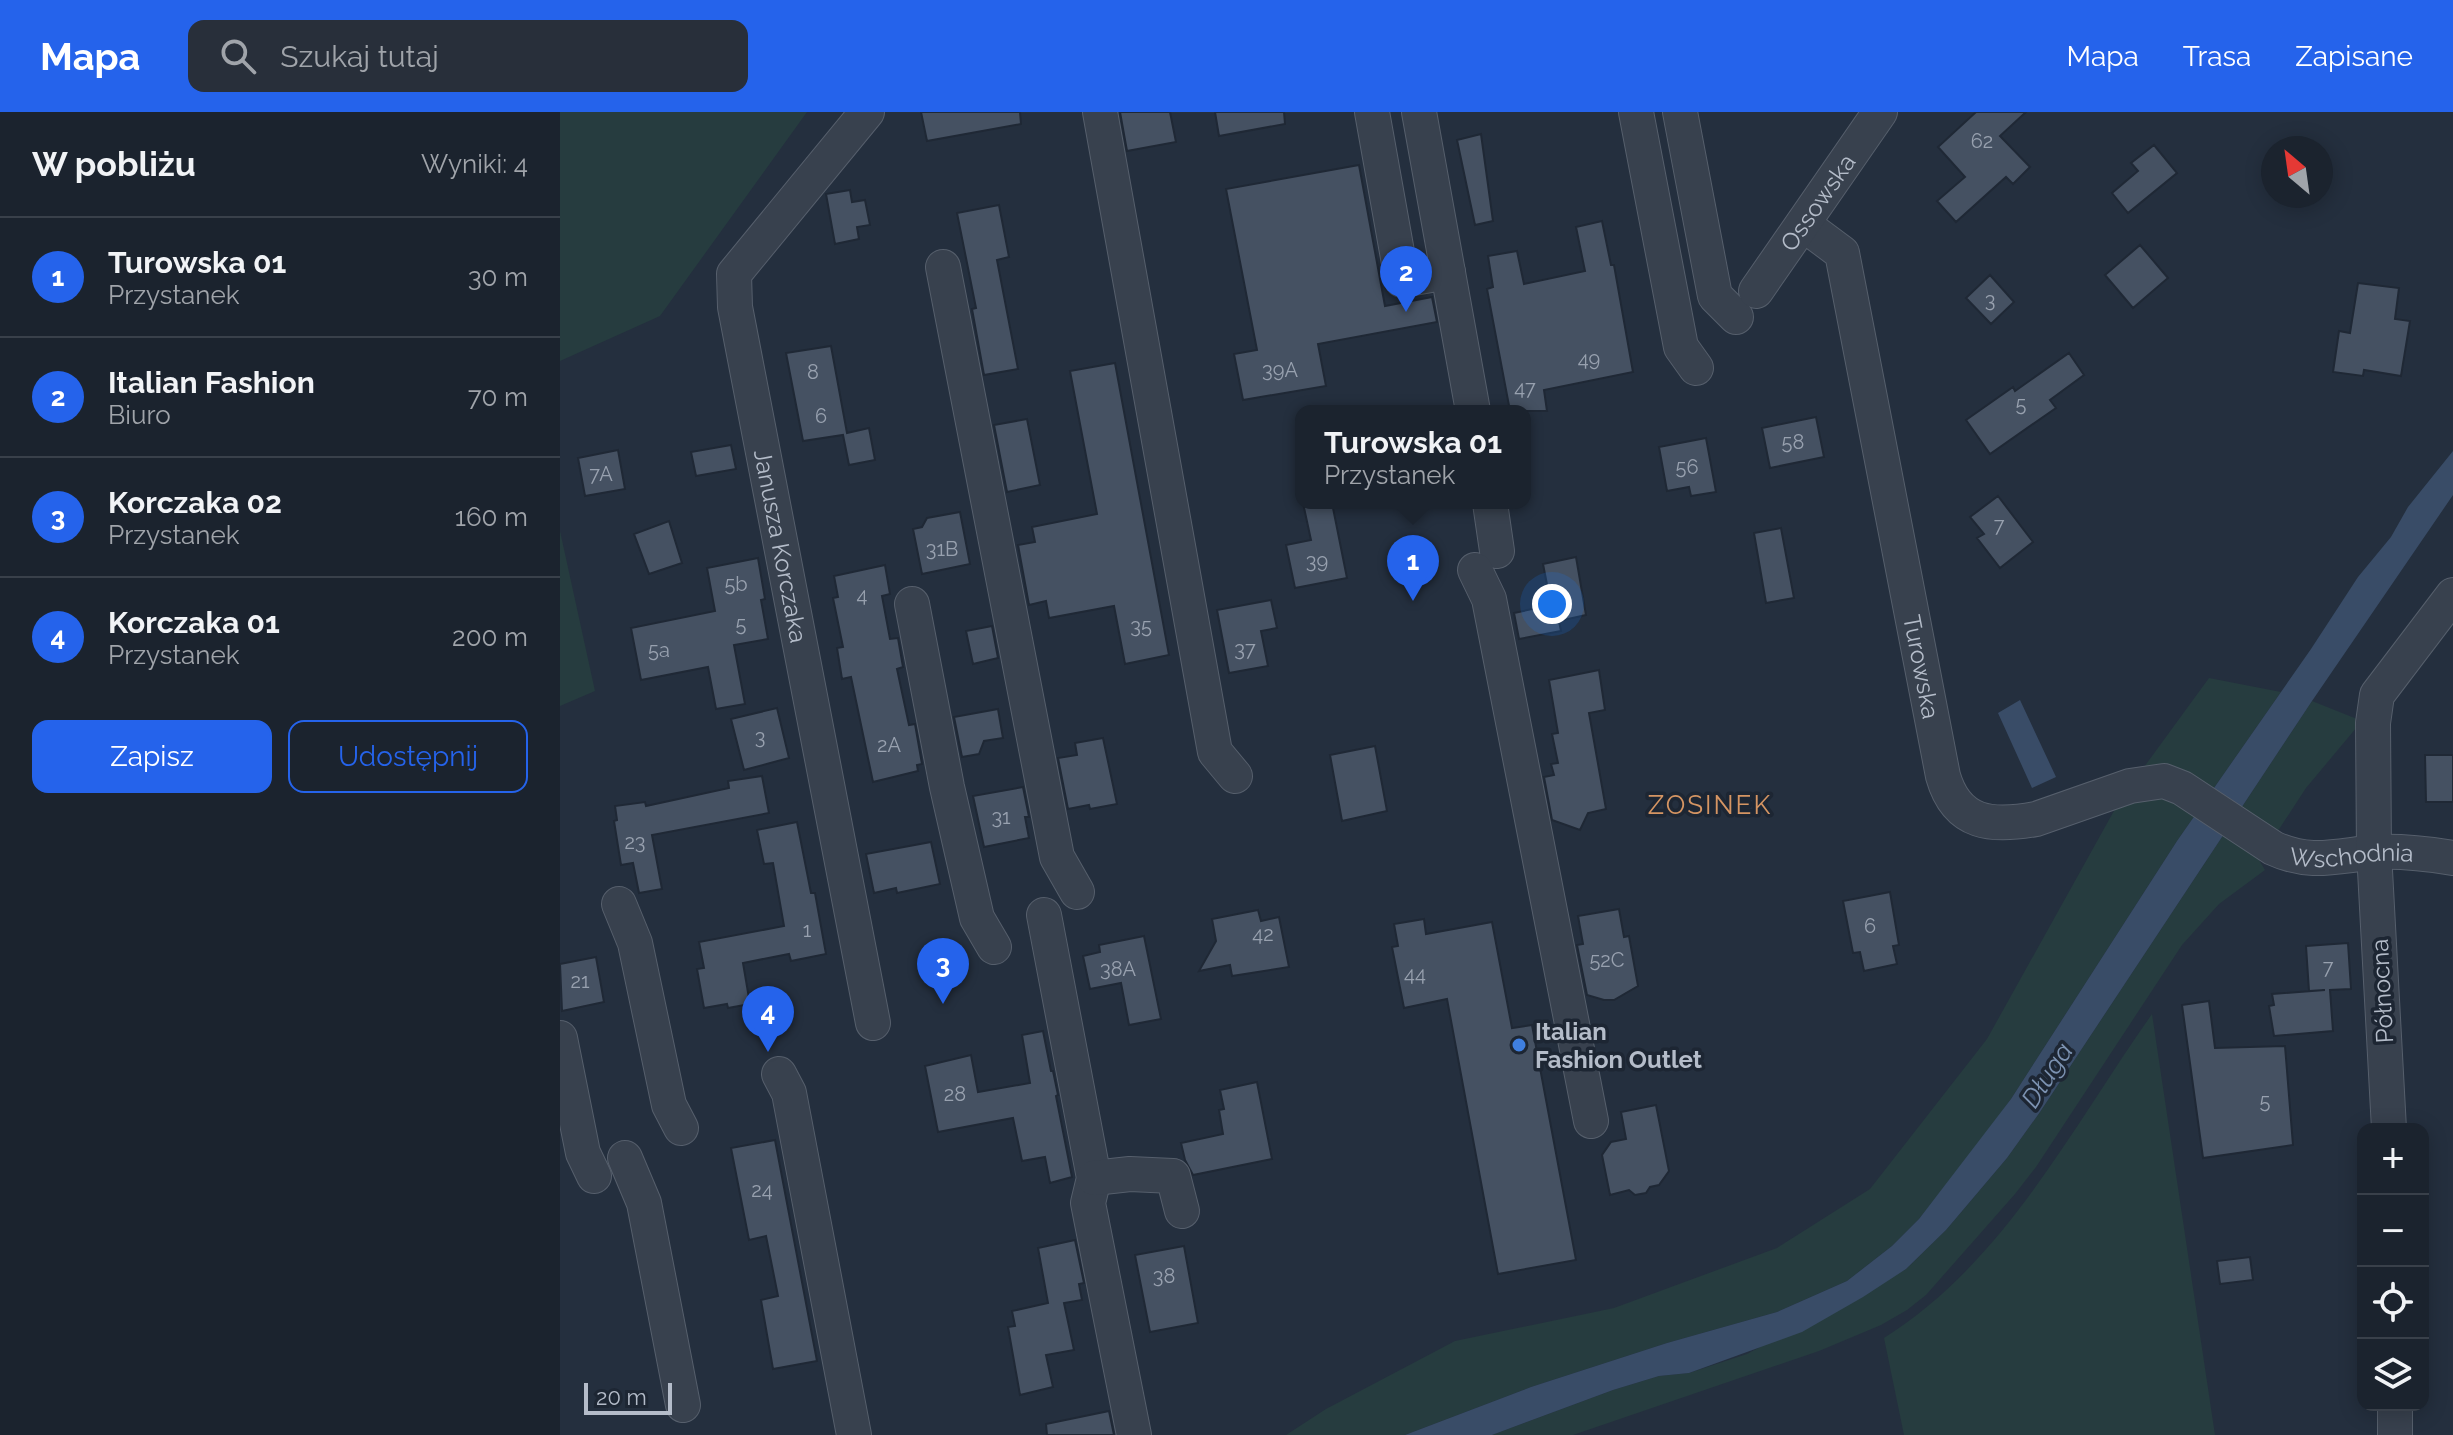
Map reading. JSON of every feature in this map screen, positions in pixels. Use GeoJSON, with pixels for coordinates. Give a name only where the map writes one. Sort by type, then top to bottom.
{"type":"FeatureCollection","features":[{"type":"Feature","properties":{"kind":"street","name":"Janusza Korczaka"},"geometry":{"type":"LineString","coordinates":[[867,112],[734,274],[735,307],[873,1023]]}},
{"type":"Feature","properties":{"kind":"street"},"geometry":{"type":"LineString","coordinates":[[1100,112],[1215,752],[1235,776]]}},
{"type":"Feature","properties":{"kind":"street"},"geometry":{"type":"LineString","coordinates":[[1372,112],[1402,280],[1448,272]]}},
{"type":"Feature","properties":{"kind":"street"},"geometry":{"type":"LineString","coordinates":[[1419,112],[1472,405]]}},
{"type":"Feature","properties":{"kind":"street"},"geometry":{"type":"LineString","coordinates":[[1636,112],[1681,347],[1696,368]]}},
{"type":"Feature","properties":{"kind":"street","name":"Ossowska"},"geometry":{"type":"LineString","coordinates":[[1680,112],[1715,296],[1746,304],[1880,112]]}},
{"type":"Feature","properties":{"kind":"street","name":"Turowska"},"geometry":{"type":"LineString","coordinates":[[1803,224],[1842,253],[1943,776],[1953,801],[1977,819],[2020,822],[2130,786],[2164,781],[2182,788],[2255,835]]}},
{"type":"Feature","properties":{"kind":"street"},"geometry":{"type":"LineString","coordinates":[[943,267],[1057,857],[1077,892]]}},
{"type":"Feature","properties":{"kind":"street"},"geometry":{"type":"LineString","coordinates":[[1490,509],[1486,561],[1489,599],[1591,1121]]}},
{"type":"Feature","properties":{"kind":"street","name":"Północna"},"geometry":{"type":"LineString","coordinates":[[2389,1123],[2374,852],[2373,723],[2377,695],[2453,595]]}},
{"type":"Feature","properties":{"kind":"street"},"geometry":{"type":"LineString","coordinates":[[912,604],[947,787],[977,918],[994,947]]}},
{"type":"Feature","properties":{"kind":"street","name":"Wschodnia"},"geometry":{"type":"LineString","coordinates":[[2255,835],[2289,855],[2317,860],[2374,852],[2420,853],[2453,858]]}},
{"type":"Feature","properties":{"kind":"street"},"geometry":{"type":"LineString","coordinates":[[619,904],[635,943],[669,1105],[681,1128]]}},
{"type":"Feature","properties":{"kind":"street"},"geometry":{"type":"LineString","coordinates":[[1044,915],[1094,1178],[1088,1203],[1134,1435]]}},
{"type":"Feature","properties":{"kind":"street"},"geometry":{"type":"LineString","coordinates":[[560,1038],[583,1153],[594,1176]]}},
{"type":"Feature","properties":{"kind":"street"},"geometry":{"type":"LineString","coordinates":[[779,1074],[789,1093],[854,1435]]}},
{"type":"Feature","properties":{"kind":"street"},"geometry":{"type":"LineString","coordinates":[[625,1158],[644,1203],[683,1405]]}},
{"type":"Feature","properties":{"kind":"street"},"geometry":{"type":"LineString","coordinates":[[1094,1178],[1130,1174],[1173,1176],[1182,1211]]}},
{"type":"Feature","properties":{"kind":"street"},"geometry":{"type":"LineString","coordinates":[[2395,1411],[2395,1435]]}},
{"type":"Feature","properties":{"kind":"green space"},"geometry":{"type":"Polygon","coordinates":[[[560,112],[807,112],[660,316],[560,361],[560,112]]]}},
{"type":"Feature","properties":{"kind":"green space"},"geometry":{"type":"Polygon","coordinates":[[[560,531],[595,691],[560,706],[560,531]]]}},
{"type":"Feature","properties":{"kind":"green space"},"geometry":{"type":"Polygon","coordinates":[[[2209,678],[2281,692],[2177,841],[2011,1099],[1919,1219],[1892,1246],[1847,1281],[1777,1312],[1667,1343],[1531,1387],[1405,1435],[1286,1435],[1326,1409],[1455,1341],[1614,1308],[1777,1248],[1870,1189],[1987,1039],[2120,800],[2209,678]]]}},
{"type":"Feature","properties":{"kind":"green space"},"geometry":{"type":"Polygon","coordinates":[[[2312,701],[2362,721],[2306,788],[2259,860],[2265,870],[2219,904],[2182,945],[2036,1167],[1926,1295],[1881,1325],[1819,1351],[1573,1435],[1492,1435],[1613,1390],[1659,1376],[1689,1373],[1747,1354],[1906,1269],[1946,1230],[2007,1158],[2040,1112],[2312,701]]]}},
{"type":"Feature","properties":{"kind":"green space"},"geometry":{"type":"Polygon","coordinates":[[[2152,1014],[2215,1435],[1904,1435],[1884,1338],[1927,1307],[1966,1271],[2001,1232],[2064,1146],[2152,1014]]]}},
{"type":"Feature","properties":{"kind":"water","name":"Długa"},"geometry":{"type":"Polygon","coordinates":[[[2453,451],[2453,495],[2312,701],[2040,1112],[2007,1158],[1946,1230],[1906,1269],[1802,1332],[1689,1373],[1659,1376],[1613,1390],[1492,1435],[1405,1435],[1531,1387],[1667,1343],[1777,1312],[1847,1281],[1892,1246],[1919,1219],[2011,1099],[2177,841],[2358,577],[2453,451]]]}},
{"type":"Feature","properties":{"kind":"water"},"geometry":{"type":"Polygon","coordinates":[[[2020,700],[2056,777],[2032,788],[1998,713],[2020,700]]]}},
{"type":"Feature","properties":{"kind":"building"},"geometry":{"type":"Polygon","coordinates":[[[921,112],[1020,112],[1021,124],[927,141],[921,112]]]}},
{"type":"Feature","properties":{"kind":"building"},"geometry":{"type":"Polygon","coordinates":[[[1120,112],[1170,112],[1176,142],[1127,151],[1120,112]]]}},
{"type":"Feature","properties":{"kind":"building"},"geometry":{"type":"Polygon","coordinates":[[[1215,112],[1284,112],[1285,124],[1219,136],[1215,112]]]}},
{"type":"Feature","properties":{"kind":"building"},"geometry":{"type":"Polygon","coordinates":[[[1976,112],[2026,112],[2000,136],[2030,167],[2013,184],[2006,177],[1956,222],[1937,201],[1965,177],[1938,147],[1976,112]]]}},
{"type":"Feature","properties":{"kind":"building"},"geometry":{"type":"Polygon","coordinates":[[[1481,134],[1493,221],[1475,225],[1457,140],[1481,134]]]}},
{"type":"Feature","properties":{"kind":"building"},"geometry":{"type":"Polygon","coordinates":[[[2154,145],[2177,173],[2128,213],[2112,193],[2138,171],[2131,163],[2154,145]]]}},
{"type":"Feature","properties":{"kind":"building"},"geometry":{"type":"Polygon","coordinates":[[[1359,165],[1385,306],[1432,297],[1437,322],[1318,344],[1326,386],[1243,400],[1234,354],[1257,350],[1226,189],[1359,165]]]}},
{"type":"Feature","properties":{"kind":"building"},"geometry":{"type":"Polygon","coordinates":[[[850,190],[852,202],[865,200],[870,225],[857,227],[859,239],[835,244],[826,194],[850,190]]]}},
{"type":"Feature","properties":{"kind":"building"},"geometry":{"type":"Polygon","coordinates":[[[999,205],[1009,257],[997,260],[1018,369],[984,375],[972,309],[976,308],[957,213],[999,205]]]}},
{"type":"Feature","properties":{"kind":"building"},"geometry":{"type":"Polygon","coordinates":[[[1602,221],[1611,265],[1614,265],[1633,372],[1544,390],[1547,411],[1531,411],[1531,405],[1509,405],[1487,289],[1493,287],[1488,256],[1517,251],[1524,284],[1585,271],[1576,227],[1602,221]]]}},
{"type":"Feature","properties":{"kind":"building"},"geometry":{"type":"Polygon","coordinates":[[[2140,245],[2168,278],[2133,308],[2105,275],[2140,245]]]}},
{"type":"Feature","properties":{"kind":"building"},"geometry":{"type":"Polygon","coordinates":[[[1990,275],[2014,302],[1991,324],[1966,298],[1990,275]]]}},
{"type":"Feature","properties":{"kind":"building"},"geometry":{"type":"Polygon","coordinates":[[[2358,283],[2399,288],[2395,319],[2410,321],[2401,376],[2364,370],[2363,376],[2333,372],[2339,331],[2350,333],[2358,283]]]}},
{"type":"Feature","properties":{"kind":"building"},"geometry":{"type":"Polygon","coordinates":[[[831,346],[847,433],[869,428],[875,460],[849,465],[843,435],[803,441],[786,353],[831,346]]]}},
{"type":"Feature","properties":{"kind":"building"},"geometry":{"type":"Polygon","coordinates":[[[2069,353],[2084,375],[2050,400],[2056,408],[1990,454],[1966,420],[2013,387],[2015,391],[2069,353]]]}},
{"type":"Feature","properties":{"kind":"building"},"geometry":{"type":"Polygon","coordinates":[[[1115,363],[1169,655],[1125,664],[1114,606],[1049,618],[1046,601],[1029,605],[1018,545],[1035,542],[1032,527],[1097,514],[1070,371],[1115,363]]]}},
{"type":"Feature","properties":{"kind":"building"},"geometry":{"type":"Polygon","coordinates":[[[1816,417],[1824,457],[1770,468],[1762,428],[1816,417]]]}},
{"type":"Feature","properties":{"kind":"building"},"geometry":{"type":"Polygon","coordinates":[[[1027,419],[1040,485],[1007,492],[994,425],[1027,419]]]}},
{"type":"Feature","properties":{"kind":"building"},"geometry":{"type":"Polygon","coordinates":[[[1706,438],[1716,492],[1691,496],[1689,487],[1667,491],[1659,447],[1706,438]]]}},
{"type":"Feature","properties":{"kind":"building"},"geometry":{"type":"Polygon","coordinates":[[[731,445],[736,469],[696,476],[691,452],[731,445]]]}},
{"type":"Feature","properties":{"kind":"building"},"geometry":{"type":"Polygon","coordinates":[[[618,450],[625,489],[585,496],[578,458],[618,450]]]}},
{"type":"Feature","properties":{"kind":"building"},"geometry":{"type":"Polygon","coordinates":[[[1998,496],[2033,542],[2000,568],[1977,538],[1984,534],[1970,517],[1998,496]]]}},
{"type":"Feature","properties":{"kind":"building"},"geometry":{"type":"Polygon","coordinates":[[[1304,509],[1333,509],[1347,578],[1295,588],[1286,545],[1311,540],[1304,509]]]}},
{"type":"Feature","properties":{"kind":"building"},"geometry":{"type":"Polygon","coordinates":[[[960,512],[970,564],[922,574],[913,529],[922,527],[927,518],[960,512]]]}},
{"type":"Feature","properties":{"kind":"building"},"geometry":{"type":"Polygon","coordinates":[[[669,521],[682,563],[649,574],[634,534],[669,521]]]}},
{"type":"Feature","properties":{"kind":"building"},"geometry":{"type":"Polygon","coordinates":[[[1781,528],[1794,598],[1766,603],[1754,533],[1781,528]]]}},
{"type":"Feature","properties":{"kind":"building"},"geometry":{"type":"Polygon","coordinates":[[[1576,557],[1586,615],[1559,621],[1561,631],[1519,639],[1514,613],[1551,605],[1543,564],[1576,557]]]}},
{"type":"Feature","properties":{"kind":"building"},"geometry":{"type":"Polygon","coordinates":[[[758,558],[768,639],[734,645],[745,704],[716,709],[708,667],[641,680],[631,628],[715,611],[707,568],[758,558]]]}},
{"type":"Feature","properties":{"kind":"building"},"geometry":{"type":"Polygon","coordinates":[[[885,565],[890,594],[882,596],[890,639],[898,638],[903,667],[897,669],[909,725],[915,724],[922,764],[917,765],[918,771],[873,782],[851,677],[842,679],[837,648],[843,647],[833,598],[838,597],[834,576],[885,565]]]}},
{"type":"Feature","properties":{"kind":"building"},"geometry":{"type":"Polygon","coordinates":[[[1271,600],[1277,628],[1261,631],[1268,666],[1229,673],[1217,610],[1271,600]]]}},
{"type":"Feature","properties":{"kind":"building"},"geometry":{"type":"Polygon","coordinates":[[[992,626],[998,658],[973,664],[966,631],[992,626]]]}},
{"type":"Feature","properties":{"kind":"building"},"geometry":{"type":"Polygon","coordinates":[[[1599,670],[1605,710],[1589,713],[1606,809],[1588,813],[1580,830],[1552,820],[1544,777],[1554,775],[1551,764],[1558,763],[1552,734],[1558,733],[1549,680],[1599,670]]]}},
{"type":"Feature","properties":{"kind":"building"},"geometry":{"type":"Polygon","coordinates":[[[777,708],[789,758],[744,770],[731,719],[777,708]]]}},
{"type":"Feature","properties":{"kind":"building"},"geometry":{"type":"Polygon","coordinates":[[[998,709],[1003,738],[984,741],[979,754],[962,757],[954,717],[998,709]]]}},
{"type":"Feature","properties":{"kind":"building"},"geometry":{"type":"Polygon","coordinates":[[[1103,738],[1117,804],[1068,809],[1058,758],[1077,755],[1075,743],[1103,738]]]}},
{"type":"Feature","properties":{"kind":"building"},"geometry":{"type":"Polygon","coordinates":[[[1375,746],[1387,811],[1342,821],[1330,755],[1375,746]]]}},
{"type":"Feature","properties":{"kind":"building"},"geometry":{"type":"Polygon","coordinates":[[[2425,755],[2453,755],[2453,802],[2426,802],[2425,755]]]}},
{"type":"Feature","properties":{"kind":"building"},"geometry":{"type":"Polygon","coordinates":[[[762,776],[769,813],[652,835],[662,889],[639,893],[633,863],[621,865],[614,821],[617,820],[615,806],[645,802],[646,806],[729,788],[728,781],[762,776]]]}},
{"type":"Feature","properties":{"kind":"building"},"geometry":{"type":"Polygon","coordinates":[[[1023,787],[1029,817],[1025,817],[1029,838],[984,847],[973,796],[1023,787]]]}},
{"type":"Feature","properties":{"kind":"building"},"geometry":{"type":"Polygon","coordinates":[[[797,822],[826,954],[791,961],[789,954],[743,963],[750,1004],[704,1008],[697,969],[704,968],[699,942],[784,926],[773,863],[764,864],[757,830],[797,822]]]}},
{"type":"Feature","properties":{"kind":"building"},"geometry":{"type":"Polygon","coordinates":[[[931,842],[940,884],[897,893],[896,888],[874,893],[866,854],[931,842]]]}},
{"type":"Feature","properties":{"kind":"building"},"geometry":{"type":"Polygon","coordinates":[[[1890,892],[1899,945],[1893,946],[1897,964],[1864,971],[1860,952],[1853,953],[1843,901],[1890,892]]]}},
{"type":"Feature","properties":{"kind":"building"},"geometry":{"type":"Polygon","coordinates":[[[1619,909],[1624,937],[1629,936],[1638,986],[1614,1000],[1604,1000],[1587,995],[1577,945],[1583,944],[1578,916],[1619,909]]]}},
{"type":"Feature","properties":{"kind":"building"},"geometry":{"type":"Polygon","coordinates":[[[1258,910],[1261,921],[1279,917],[1289,967],[1232,976],[1230,965],[1199,971],[1216,941],[1212,919],[1258,910]]]}},
{"type":"Feature","properties":{"kind":"building"},"geometry":{"type":"Polygon","coordinates":[[[1424,919],[1426,934],[1492,922],[1512,1028],[1532,1025],[1576,1260],[1498,1274],[1447,999],[1404,1008],[1392,947],[1398,946],[1394,924],[1424,919]]]}},
{"type":"Feature","properties":{"kind":"building"},"geometry":{"type":"Polygon","coordinates":[[[1144,936],[1161,1019],[1129,1025],[1121,983],[1090,989],[1083,956],[1100,952],[1099,945],[1144,936]]]}},
{"type":"Feature","properties":{"kind":"building"},"geometry":{"type":"Polygon","coordinates":[[[2348,943],[2351,989],[2330,990],[2333,1031],[2274,1036],[2269,1006],[2274,1005],[2272,994],[2325,990],[2309,991],[2306,946],[2348,943]]]}},
{"type":"Feature","properties":{"kind":"building"},"geometry":{"type":"Polygon","coordinates":[[[596,957],[604,1002],[562,1011],[560,964],[596,957]]]}},
{"type":"Feature","properties":{"kind":"building"},"geometry":{"type":"Polygon","coordinates":[[[2209,1001],[2215,1048],[2285,1046],[2293,1145],[2203,1158],[2182,1005],[2209,1001]]]}},
{"type":"Feature","properties":{"kind":"building"},"geometry":{"type":"Polygon","coordinates":[[[1043,1031],[1072,1177],[1050,1183],[1045,1157],[1022,1161],[1013,1118],[938,1132],[925,1066],[971,1055],[978,1092],[1030,1083],[1022,1035],[1043,1031]]]}},
{"type":"Feature","properties":{"kind":"building"},"geometry":{"type":"Polygon","coordinates":[[[1257,1082],[1272,1159],[1193,1175],[1181,1143],[1223,1134],[1219,1110],[1224,1109],[1220,1090],[1257,1082]]]}},
{"type":"Feature","properties":{"kind":"building"},"geometry":{"type":"Polygon","coordinates":[[[1656,1105],[1669,1171],[1659,1185],[1650,1187],[1646,1193],[1635,1195],[1629,1190],[1610,1195],[1602,1155],[1611,1142],[1626,1139],[1621,1112],[1656,1105]]]}},
{"type":"Feature","properties":{"kind":"building"},"geometry":{"type":"Polygon","coordinates":[[[775,1140],[817,1361],[773,1369],[761,1300],[778,1296],[766,1236],[749,1240],[731,1148],[775,1140]]]}},
{"type":"Feature","properties":{"kind":"building"},"geometry":{"type":"Polygon","coordinates":[[[1075,1240],[1084,1283],[1079,1284],[1082,1300],[1064,1303],[1074,1350],[1046,1355],[1053,1387],[1020,1395],[1008,1327],[1015,1326],[1012,1311],[1048,1303],[1038,1248],[1075,1240]]]}},
{"type":"Feature","properties":{"kind":"building"},"geometry":{"type":"Polygon","coordinates":[[[1184,1246],[1198,1323],[1150,1332],[1135,1255],[1184,1246]]]}},
{"type":"Feature","properties":{"kind":"building"},"geometry":{"type":"Polygon","coordinates":[[[2250,1257],[2253,1280],[2220,1284],[2217,1261],[2250,1257]]]}},
{"type":"Feature","properties":{"kind":"building"},"geometry":{"type":"Polygon","coordinates":[[[1109,1411],[1114,1435],[1047,1435],[1046,1424],[1109,1411]]]}},
{"type":"Feature","properties":{"kind":"place","name":"Italian Fashion"},"geometry":{"type":"Point","coordinates":[1406,312]}},
{"type":"Feature","properties":{"kind":"place","name":"Turowska 01"},"geometry":{"type":"Point","coordinates":[1413,601]}},
{"type":"Feature","properties":{"kind":"place","name":"Korczaka 02"},"geometry":{"type":"Point","coordinates":[943,1004]}},
{"type":"Feature","properties":{"kind":"place","name":"Italian Fashion Outlet"},"geometry":{"type":"Point","coordinates":[1519,1045]}},
{"type":"Feature","properties":{"kind":"place","name":"Korczaka 01"},"geometry":{"type":"Point","coordinates":[768,1052]}},
{"type":"Feature","properties":{"kind":"district","name":"ZOSINEK"},"geometry":{"type":"Point","coordinates":[1710,805]}}]}
